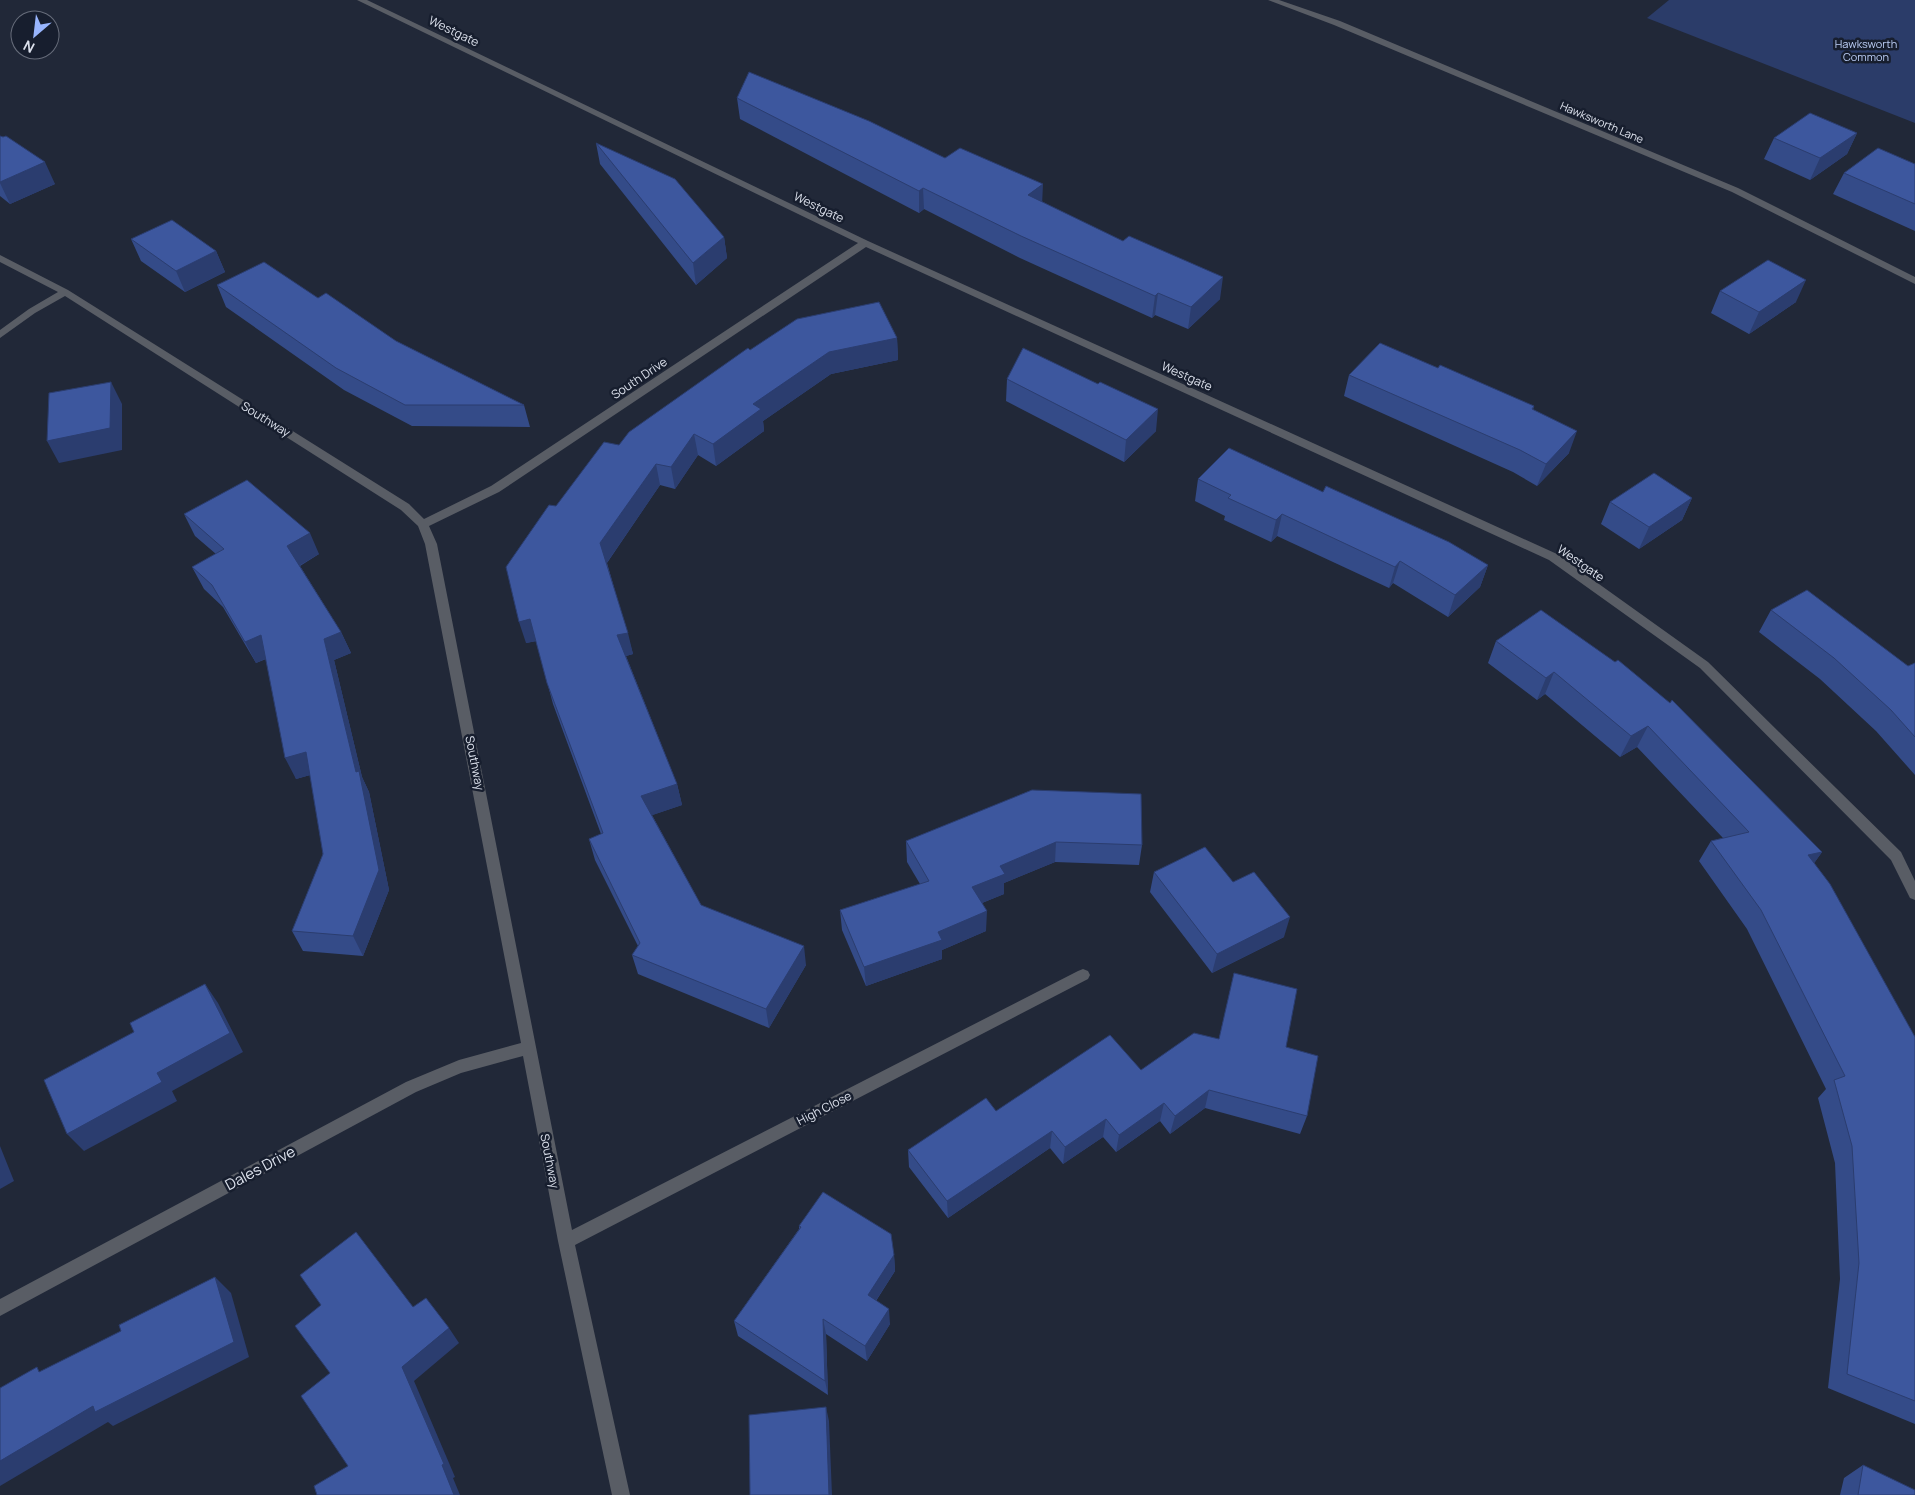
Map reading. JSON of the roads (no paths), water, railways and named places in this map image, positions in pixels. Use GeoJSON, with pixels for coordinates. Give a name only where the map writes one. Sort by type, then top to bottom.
{"type":"FeatureCollection","features":[{"type":"Feature","properties":{"kind":"street","name":"Westgate"},"geometry":{"type":"LineString","coordinates":[[361,0],[865,243],[1553,557],[1704,666],[1896,856],[1915,894]]}},
{"type":"Feature","properties":{"kind":"street","name":"Hawksworth Lane"},"geometry":{"type":"LineString","coordinates":[[1272,0],[1337,23],[1735,190],[1915,281]]}},
{"type":"Feature","properties":{"kind":"street","name":"South Drive"},"geometry":{"type":"LineString","coordinates":[[423,524],[495,489],[865,243]]}},
{"type":"Feature","properties":{"kind":"street","name":"Southway"},"geometry":{"type":"LineString","coordinates":[[0,258],[65,292],[405,507],[423,524],[431,544],[473,753],[566,1242],[621,1495]]}},
{"type":"Feature","properties":{"kind":"street"},"geometry":{"type":"LineString","coordinates":[[0,335],[32,310],[65,292]]}},
{"type":"Feature","properties":{"kind":"street","name":"High Close"},"geometry":{"type":"LineString","coordinates":[[566,1242],[1083,975]]}},
{"type":"Feature","properties":{"kind":"street","name":"Dales Drive"},"geometry":{"type":"LineString","coordinates":[[0,1308],[411,1087],[460,1067],[528,1048]]}},
{"type":"Feature","properties":{"kind":"park label","name":"Hawksworth Common"},"geometry":{"type":"Point","coordinates":[1866,49]}}]}
